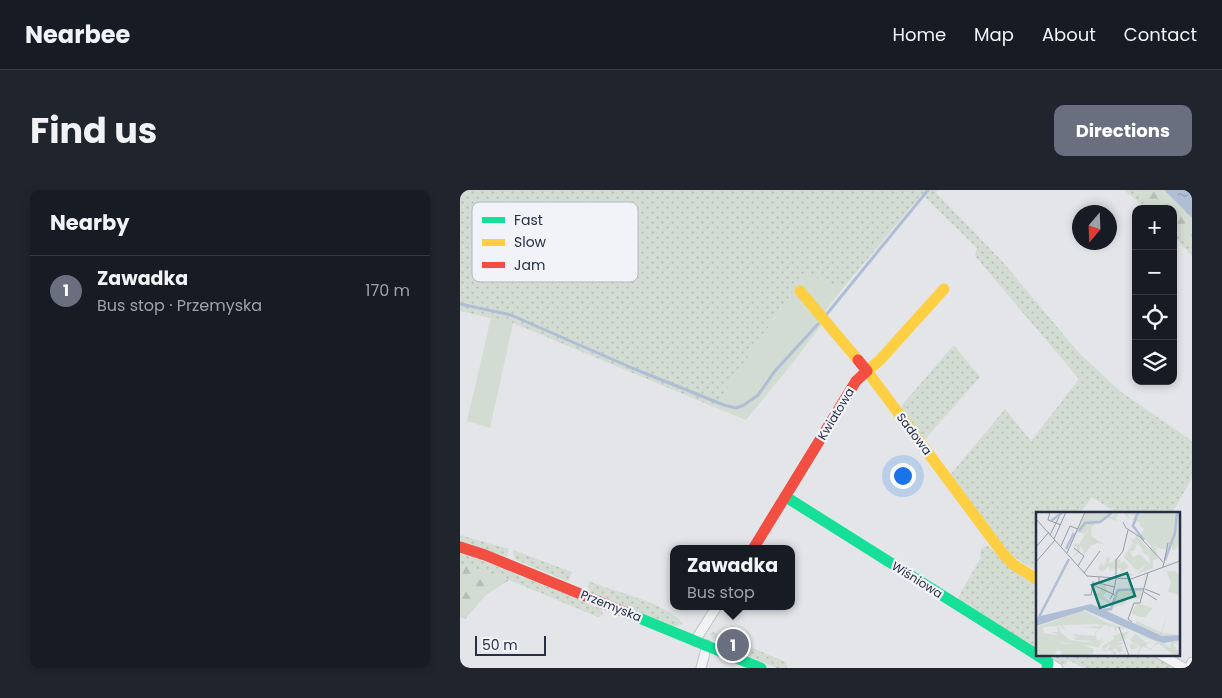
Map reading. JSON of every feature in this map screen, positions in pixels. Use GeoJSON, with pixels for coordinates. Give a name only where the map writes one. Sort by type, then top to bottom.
{"type":"FeatureCollection","features":[{"type":"Feature","properties":{"kind":"street"},"geometry":{"type":"LineString","coordinates":[[800,291],[867,371],[880,360],[944,289]]}},
{"type":"Feature","properties":{"kind":"street","name":"Kwiatowa"},"geometry":{"type":"LineString","coordinates":[[756,545],[856,381],[867,371]]}},
{"type":"Feature","properties":{"kind":"street","name":"Sadowa"},"geometry":{"type":"LineString","coordinates":[[867,371],[1004,555],[1014,565],[1036,578]]}},
{"type":"Feature","properties":{"kind":"street","name":"Wiśniowa"},"geometry":{"type":"LineString","coordinates":[[786,497],[1047,665],[1058,668]]}},
{"type":"Feature","properties":{"kind":"street","name":"Przemyska"},"geometry":{"type":"LineString","coordinates":[[460,547],[485,555],[761,668]]}},
{"type":"Feature","properties":{"kind":"street"},"geometry":{"type":"LineString","coordinates":[[695,640],[714,610]]}},
{"type":"Feature","properties":{"kind":"street"},"geometry":{"type":"LineString","coordinates":[[701,668],[707,645]]}},
{"type":"Feature","properties":{"kind":"street"},"geometry":{"type":"LineString","coordinates":[[1163,656],[1184,668]]}},
{"type":"Feature","properties":{"kind":"street"},"geometry":{"type":"LineString","coordinates":[[1189,668],[1192,662]]}},
{"type":"Feature","properties":{"kind":"green space"},"geometry":{"type":"Polygon","coordinates":[[[460,190],[937,190],[936,193],[1002,261],[1079,353],[1121,392],[1192,441],[1192,478],[1173,512],[1115,512],[1092,497],[1081,512],[1036,512],[1036,570],[1004,551],[950,475],[1005,409],[1031,441],[1079,379],[975,256],[977,248],[922,194],[843,288],[809,275],[796,287],[714,407],[513,323],[460,311],[460,190]]]}},
{"type":"Feature","properties":{"kind":"green space"},"geometry":{"type":"Polygon","coordinates":[[[1124,190],[1138,190],[1152,205],[1141,205],[1124,190]]]}},
{"type":"Feature","properties":{"kind":"green space"},"geometry":{"type":"Polygon","coordinates":[[[1138,190],[1164,190],[1192,218],[1192,244],[1177,230],[1177,205],[1152,205],[1138,190]]]}},
{"type":"Feature","properties":{"kind":"green space"},"geometry":{"type":"Polygon","coordinates":[[[1177,230],[1192,244],[1192,256],[1177,239],[1177,230]]]}},
{"type":"Feature","properties":{"kind":"green space"},"geometry":{"type":"Polygon","coordinates":[[[809,274],[843,288],[825,311],[822,324],[746,420],[714,407],[796,287],[809,274]]]}},
{"type":"Feature","properties":{"kind":"green space"},"geometry":{"type":"Polygon","coordinates":[[[491,318],[513,323],[490,428],[467,421],[491,318]]]}},
{"type":"Feature","properties":{"kind":"green space"},"geometry":{"type":"Polygon","coordinates":[[[954,345],[980,377],[924,440],[900,410],[902,405],[954,345]]]}},
{"type":"Feature","properties":{"kind":"green space"},"geometry":{"type":"Polygon","coordinates":[[[460,535],[509,549],[507,556],[460,542],[460,535]]]}},
{"type":"Feature","properties":{"kind":"green space"},"geometry":{"type":"Polygon","coordinates":[[[988,545],[1006,565],[1036,583],[1036,648],[958,601],[980,559],[981,549],[988,545]]]}},
{"type":"Feature","properties":{"kind":"green space"},"geometry":{"type":"Polygon","coordinates":[[[513,550],[572,572],[569,580],[567,581],[515,559],[513,550]]]}},
{"type":"Feature","properties":{"kind":"green space"},"geometry":{"type":"Polygon","coordinates":[[[460,554],[478,559],[601,608],[603,615],[598,617],[509,580],[460,564],[460,554]]]}},
{"type":"Feature","properties":{"kind":"green space"},"geometry":{"type":"Polygon","coordinates":[[[460,564],[509,580],[486,595],[465,619],[460,617],[460,564]]]}},
{"type":"Feature","properties":{"kind":"green space"},"geometry":{"type":"Polygon","coordinates":[[[589,581],[652,603],[675,616],[683,624],[674,626],[590,592],[589,581]]]}},
{"type":"Feature","properties":{"kind":"green space"},"geometry":{"type":"Polygon","coordinates":[[[714,632],[786,662],[787,668],[777,668],[751,657],[741,649],[712,637],[710,634],[714,632]]]}},
{"type":"Feature","properties":{"kind":"green space"},"geometry":{"type":"Polygon","coordinates":[[[1049,656],[1155,656],[1175,668],[1085,668],[1068,660],[1065,665],[1049,656]]]}},
{"type":"Feature","properties":{"kind":"water"},"geometry":{"type":"Polygon","coordinates":[[[1164,190],[1192,190],[1192,218],[1164,190]]]}},
{"type":"Feature","properties":{"kind":"waterway"},"geometry":{"type":"LineString","coordinates":[[826,315],[928,190]]}},
{"type":"Feature","properties":{"kind":"waterway"},"geometry":{"type":"LineString","coordinates":[[460,304],[511,315],[632,368],[724,405],[736,408],[758,395],[775,371],[818,324]]}},
{"type":"Feature","properties":{"kind":"traffic: fast"},"geometry":{"type":"LineString","coordinates":[[786,497],[1036,654]]}},
{"type":"Feature","properties":{"kind":"traffic: fast"},"geometry":{"type":"LineString","coordinates":[[627,613],[761,668]]}},
{"type":"Feature","properties":{"kind":"traffic: fast"},"geometry":{"type":"LineString","coordinates":[[1038,656],[1048,662],[1047,668]]}},
{"type":"Feature","properties":{"kind":"traffic: slow"},"geometry":{"type":"LineString","coordinates":[[944,289],[880,360],[867,371],[1004,555],[1014,565],[1036,578]]}},
{"type":"Feature","properties":{"kind":"traffic: slow"},"geometry":{"type":"LineString","coordinates":[[800,291],[858,360]]}},
{"type":"Feature","properties":{"kind":"traffic: jam"},"geometry":{"type":"LineString","coordinates":[[755,545],[856,381],[867,371],[858,360]]}},
{"type":"Feature","properties":{"kind":"traffic: jam"},"geometry":{"type":"LineString","coordinates":[[460,547],[485,555],[627,613]]}},
{"type":"Feature","properties":{"kind":"place","name":"Zawadka"},"geometry":{"type":"Point","coordinates":[733,645]}}]}
